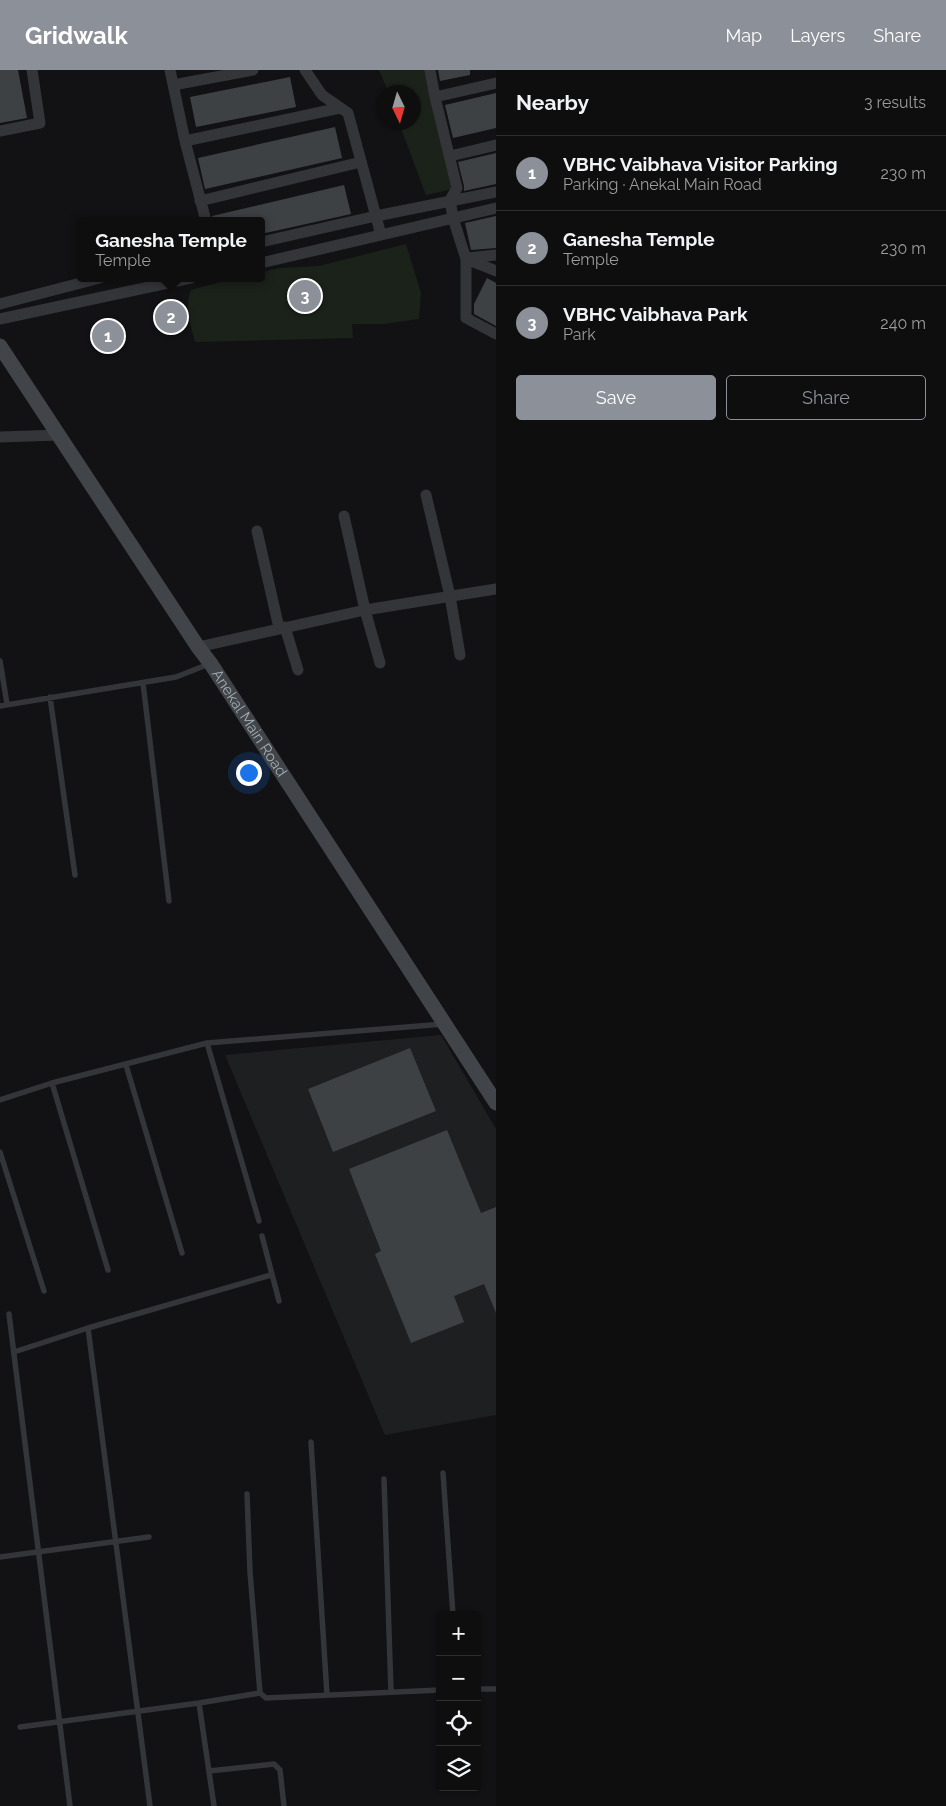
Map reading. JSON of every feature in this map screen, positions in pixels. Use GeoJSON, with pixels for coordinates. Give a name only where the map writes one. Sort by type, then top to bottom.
{"type":"FeatureCollection","features":[{"type":"Feature","properties":{"kind":"main road","name":"Anekal Main Road"},"geometry":{"type":"LineString","coordinates":[[0,346],[211,664],[496,1102]]}},
{"type":"Feature","properties":{"kind":"street"},"geometry":{"type":"LineString","coordinates":[[0,131],[40,123],[32,70]]}},
{"type":"Feature","properties":{"kind":"street"},"geometry":{"type":"LineString","coordinates":[[170,70],[185,140],[205,217]]}},
{"type":"Feature","properties":{"kind":"street"},"geometry":{"type":"LineString","coordinates":[[173,85],[253,70]]}},
{"type":"Feature","properties":{"kind":"street"},"geometry":{"type":"LineString","coordinates":[[305,70],[322,96],[348,114],[381,235]]}},
{"type":"Feature","properties":{"kind":"street"},"geometry":{"type":"LineString","coordinates":[[315,70],[322,96]]}},
{"type":"Feature","properties":{"kind":"street"},"geometry":{"type":"LineString","coordinates":[[430,70],[434,97],[457,188],[450,200],[453,218],[466,259],[466,318],[496,334]]}},
{"type":"Feature","properties":{"kind":"street"},"geometry":{"type":"LineString","coordinates":[[434,97],[496,83]]}},
{"type":"Feature","properties":{"kind":"street"},"geometry":{"type":"LineString","coordinates":[[185,140],[340,108]]}},
{"type":"Feature","properties":{"kind":"street"},"geometry":{"type":"LineString","coordinates":[[450,156],[496,145]]}},
{"type":"Feature","properties":{"kind":"street"},"geometry":{"type":"LineString","coordinates":[[200,201],[361,162]]}},
{"type":"Feature","properties":{"kind":"street"},"geometry":{"type":"LineString","coordinates":[[265,241],[450,200],[496,192]]}},
{"type":"Feature","properties":{"kind":"street"},"geometry":{"type":"LineString","coordinates":[[265,262],[496,208]]}},
{"type":"Feature","properties":{"kind":"street"},"geometry":{"type":"LineString","coordinates":[[466,259],[496,254]]}},
{"type":"Feature","properties":{"kind":"street"},"geometry":{"type":"LineString","coordinates":[[466,259],[496,272]]}},
{"type":"Feature","properties":{"kind":"street"},"geometry":{"type":"LineString","coordinates":[[0,304],[85,282]]}},
{"type":"Feature","properties":{"kind":"street"},"geometry":{"type":"LineString","coordinates":[[0,319],[172,282]]}},
{"type":"Feature","properties":{"kind":"street"},"geometry":{"type":"LineString","coordinates":[[0,437],[59,435]]}},
{"type":"Feature","properties":{"kind":"street"},"geometry":{"type":"LineString","coordinates":[[426,495],[450,596],[460,655]]}},
{"type":"Feature","properties":{"kind":"street"},"geometry":{"type":"LineString","coordinates":[[344,516],[365,610],[380,663]]}},
{"type":"Feature","properties":{"kind":"street"},"geometry":{"type":"LineString","coordinates":[[257,531],[282,628],[298,670]]}},
{"type":"Feature","properties":{"kind":"street"},"geometry":{"type":"LineString","coordinates":[[198,647],[365,610],[496,589]]}},
{"type":"Feature","properties":{"kind":"lane"},"geometry":{"type":"LineString","coordinates":[[0,661],[3,705],[176,677],[211,664]]}},
{"type":"Feature","properties":{"kind":"lane"},"geometry":{"type":"LineString","coordinates":[[143,683],[169,901]]}},
{"type":"Feature","properties":{"kind":"lane"},"geometry":{"type":"LineString","coordinates":[[50,698],[75,875]]}},
{"type":"Feature","properties":{"kind":"lane"},"geometry":{"type":"LineString","coordinates":[[0,1100],[52,1083],[207,1043],[446,1024]]}},
{"type":"Feature","properties":{"kind":"lane"},"geometry":{"type":"LineString","coordinates":[[207,1043],[259,1221]]}},
{"type":"Feature","properties":{"kind":"lane"},"geometry":{"type":"LineString","coordinates":[[126,1065],[182,1254]]}},
{"type":"Feature","properties":{"kind":"lane"},"geometry":{"type":"LineString","coordinates":[[52,1083],[108,1270]]}},
{"type":"Feature","properties":{"kind":"lane"},"geometry":{"type":"LineString","coordinates":[[0,1152],[44,1291]]}},
{"type":"Feature","properties":{"kind":"lane"},"geometry":{"type":"LineString","coordinates":[[262,1236],[279,1301]]}},
{"type":"Feature","properties":{"kind":"lane"},"geometry":{"type":"LineString","coordinates":[[14,1352],[88,1328],[271,1275]]}},
{"type":"Feature","properties":{"kind":"lane"},"geometry":{"type":"LineString","coordinates":[[9,1314],[61,1721],[70,1806]]}},
{"type":"Feature","properties":{"kind":"lane"},"geometry":{"type":"LineString","coordinates":[[88,1328],[150,1806]]}},
{"type":"Feature","properties":{"kind":"lane"},"geometry":{"type":"LineString","coordinates":[[311,1442],[327,1695]]}},
{"type":"Feature","properties":{"kind":"lane"},"geometry":{"type":"LineString","coordinates":[[443,1473],[453,1611]]}},
{"type":"Feature","properties":{"kind":"lane"},"geometry":{"type":"LineString","coordinates":[[384,1479],[391,1692]]}},
{"type":"Feature","properties":{"kind":"lane"},"geometry":{"type":"LineString","coordinates":[[247,1494],[251,1581],[260,1693],[266,1698],[436,1690]]}},
{"type":"Feature","properties":{"kind":"lane"},"geometry":{"type":"LineString","coordinates":[[0,1557],[149,1537]]}},
{"type":"Feature","properties":{"kind":"lane"},"geometry":{"type":"LineString","coordinates":[[481,1690],[496,1689]]}},
{"type":"Feature","properties":{"kind":"lane"},"geometry":{"type":"LineString","coordinates":[[20,1727],[260,1693]]}},
{"type":"Feature","properties":{"kind":"lane"},"geometry":{"type":"LineString","coordinates":[[200,1703],[214,1806]]}},
{"type":"Feature","properties":{"kind":"lane"},"geometry":{"type":"LineString","coordinates":[[209,1771],[274,1764],[280,1770],[284,1806]]}},
{"type":"Feature","properties":{"kind":"shaded area"},"geometry":{"type":"Polygon","coordinates":[[[379,70],[432,70],[457,188],[426,195],[402,130],[421,130],[421,85],[385,85],[379,70]]]}},
{"type":"Feature","properties":{"kind":"shaded area"},"geometry":{"type":"Polygon","coordinates":[[[406,244],[421,293],[419,319],[384,324],[352,324],[353,338],[195,342],[188,309],[191,290],[220,282],[265,282],[265,271],[280,268],[319,266],[406,244]]]}},
{"type":"Feature","properties":{"kind":"shaded area"},"geometry":{"type":"Polygon","coordinates":[[[441,1035],[496,1129],[496,1415],[385,1435],[225,1055],[441,1035]]]}},
{"type":"Feature","properties":{"kind":"building"},"geometry":{"type":"Polygon","coordinates":[[[0,70],[18,70],[27,118],[0,123],[0,70]]]}},
{"type":"Feature","properties":{"kind":"building"},"geometry":{"type":"Polygon","coordinates":[[[438,70],[470,70],[470,75],[440,81],[438,70]]]}},
{"type":"Feature","properties":{"kind":"building"},"geometry":{"type":"Polygon","coordinates":[[[290,77],[296,107],[196,127],[190,97],[290,77]]]}},
{"type":"Feature","properties":{"kind":"building"},"geometry":{"type":"Polygon","coordinates":[[[496,93],[496,128],[453,138],[445,105],[496,93]]]}},
{"type":"Feature","properties":{"kind":"building"},"geometry":{"type":"Polygon","coordinates":[[[335,127],[342,158],[205,189],[198,158],[335,127]]]}},
{"type":"Feature","properties":{"kind":"building"},"geometry":{"type":"Polygon","coordinates":[[[496,153],[496,184],[464,191],[458,162],[496,153]]]}},
{"type":"Feature","properties":{"kind":"building"},"geometry":{"type":"Polygon","coordinates":[[[344,185],[351,214],[265,233],[265,217],[212,216],[344,185]]]}},
{"type":"Feature","properties":{"kind":"building"},"geometry":{"type":"Polygon","coordinates":[[[496,216],[496,248],[471,250],[465,223],[496,216]]]}},
{"type":"Feature","properties":{"kind":"building"},"geometry":{"type":"Polygon","coordinates":[[[487,278],[496,283],[496,326],[474,314],[474,304],[487,278]]]}},
{"type":"Feature","properties":{"kind":"building"},"geometry":{"type":"Polygon","coordinates":[[[178,302],[182,329],[163,332],[159,304],[178,302]]]}},
{"type":"Feature","properties":{"kind":"building"},"geometry":{"type":"Polygon","coordinates":[[[410,1048],[436,1111],[333,1152],[308,1089],[410,1048]]]}},
{"type":"Feature","properties":{"kind":"building"},"geometry":{"type":"Polygon","coordinates":[[[447,1130],[481,1213],[496,1207],[496,1313],[484,1284],[454,1296],[464,1322],[411,1343],[375,1254],[381,1251],[349,1169],[447,1130]]]}},
{"type":"Feature","properties":{"kind":"place","name":"VBHC Vaibhava Park"},"geometry":{"type":"Point","coordinates":[305,296]}},
{"type":"Feature","properties":{"kind":"place","name":"Ganesha Temple"},"geometry":{"type":"Point","coordinates":[171,317]}},
{"type":"Feature","properties":{"kind":"place","name":"VBHC Vaibhava Visitor Parking"},"geometry":{"type":"Point","coordinates":[108,336]}}]}
